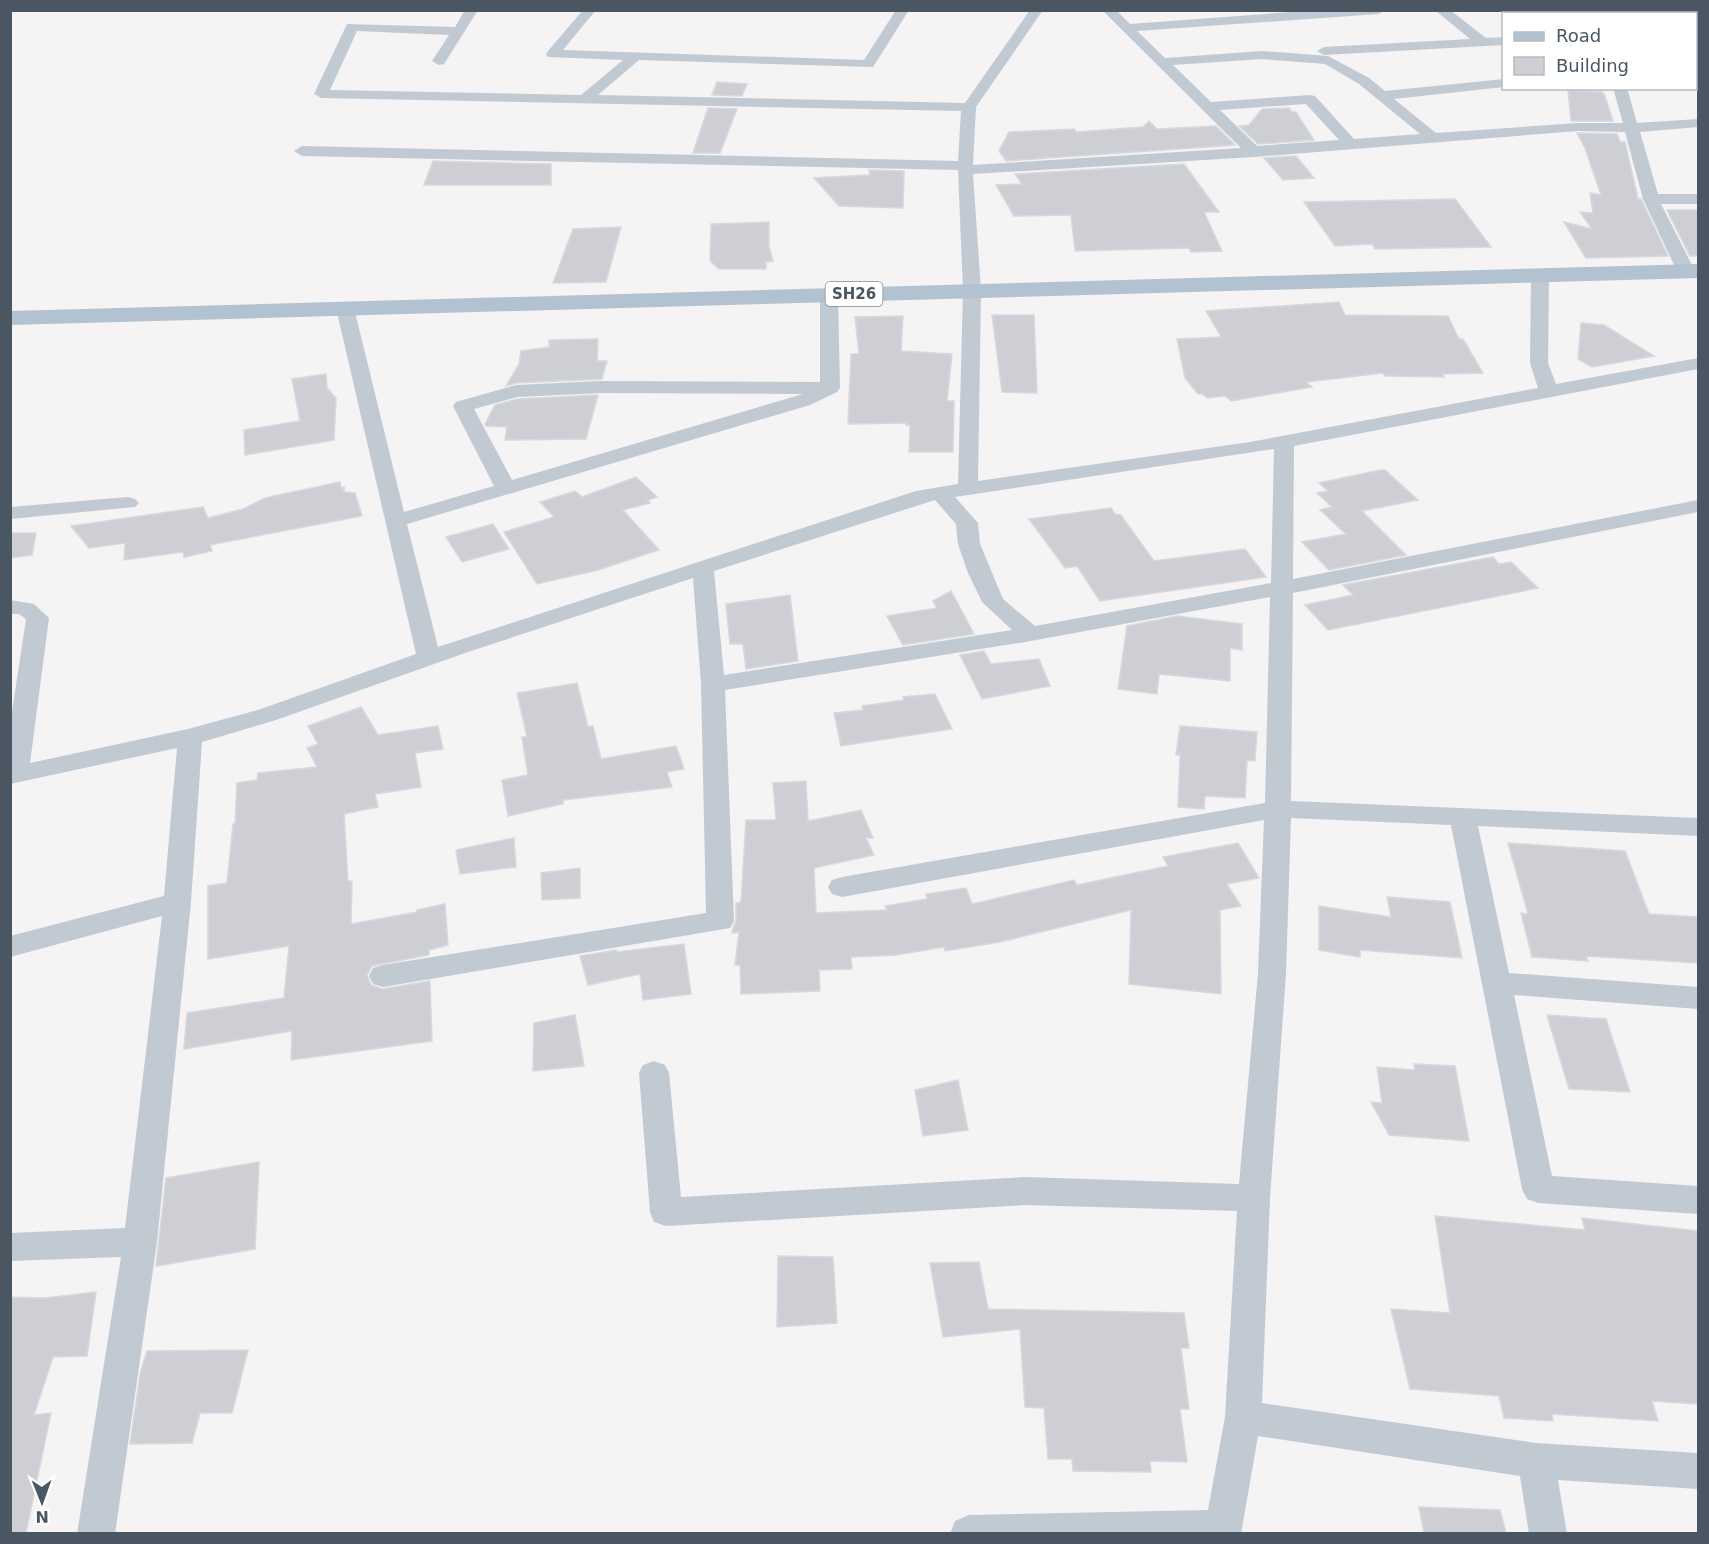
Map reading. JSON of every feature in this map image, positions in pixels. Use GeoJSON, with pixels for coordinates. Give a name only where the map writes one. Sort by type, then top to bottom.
{"type":"FeatureCollection","features":[{"type":"Feature","properties":{"kind":"main road","name":"SH26"},"geometry":{"type":"LineString","coordinates":[[10,318],[1692,271]]}},
{"type":"Feature","properties":{"kind":"street"},"geometry":{"type":"LineString","coordinates":[[439,61],[472,10]]}},
{"type":"Feature","properties":{"kind":"street"},"geometry":{"type":"LineString","coordinates":[[590,10],[553,54],[867,64],[903,10]]}},
{"type":"Feature","properties":{"kind":"street"},"geometry":{"type":"LineString","coordinates":[[968,489],[972,290],[965,168],[969,107],[1037,10]]}},
{"type":"Feature","properties":{"kind":"street"},"geometry":{"type":"LineString","coordinates":[[1108,10],[1254,152]]}},
{"type":"Feature","properties":{"kind":"street"},"geometry":{"type":"LineString","coordinates":[[1127,28],[1378,10]]}},
{"type":"Feature","properties":{"kind":"street"},"geometry":{"type":"LineString","coordinates":[[1441,10],[1482,42]]}},
{"type":"Feature","properties":{"kind":"street"},"geometry":{"type":"LineString","coordinates":[[459,31],[352,27],[321,94],[969,107]]}},
{"type":"Feature","properties":{"kind":"street"},"geometry":{"type":"LineString","coordinates":[[1324,51],[1502,41]]}},
{"type":"Feature","properties":{"kind":"street"},"geometry":{"type":"LineString","coordinates":[[1162,62],[1262,55],[1328,60],[1364,81],[1433,138]]}},
{"type":"Feature","properties":{"kind":"street"},"geometry":{"type":"LineString","coordinates":[[584,100],[636,56]]}},
{"type":"Feature","properties":{"kind":"street"},"geometry":{"type":"LineString","coordinates":[[1382,96],[1502,83]]}},
{"type":"Feature","properties":{"kind":"street"},"geometry":{"type":"LineString","coordinates":[[1621,90],[1651,198],[1692,271]]}},
{"type":"Feature","properties":{"kind":"street"},"geometry":{"type":"LineString","coordinates":[[1208,107],[1310,99],[1350,144]]}},
{"type":"Feature","properties":{"kind":"street"},"geometry":{"type":"LineString","coordinates":[[302,151],[965,168],[1058,166],[1578,127],[1631,128],[1698,123]]}},
{"type":"Feature","properties":{"kind":"street"},"geometry":{"type":"LineString","coordinates":[[1651,198],[1698,199]]}},
{"type":"Feature","properties":{"kind":"street"},"geometry":{"type":"LineString","coordinates":[[1540,275],[1539,363],[1549,392]]}},
{"type":"Feature","properties":{"kind":"street"},"geometry":{"type":"LineString","coordinates":[[829,295],[830,388]]}},
{"type":"Feature","properties":{"kind":"street"},"geometry":{"type":"LineString","coordinates":[[345,308],[429,659]]}},
{"type":"Feature","properties":{"kind":"street"},"geometry":{"type":"LineString","coordinates":[[10,607],[21,606],[32,610],[38,618],[13,775],[189,737],[267,715],[460,647],[923,495],[1284,442],[1698,363]]}},
{"type":"Feature","properties":{"kind":"street"},"geometry":{"type":"LineString","coordinates":[[506,489],[463,406],[516,391],[528,390],[600,387],[830,388]]}},
{"type":"Feature","properties":{"kind":"street"},"geometry":{"type":"LineString","coordinates":[[396,521],[803,401],[830,388]]}},
{"type":"Feature","properties":{"kind":"street"},"geometry":{"type":"LineString","coordinates":[[969,1533],[1224,1531],[1243,1417],[1254,1198],[1272,973],[1278,808],[1284,442]]}},
{"type":"Feature","properties":{"kind":"street"},"geometry":{"type":"LineString","coordinates":[[940,493],[968,523],[969,544],[993,603],[1031,634]]}},
{"type":"Feature","properties":{"kind":"street"},"geometry":{"type":"LineString","coordinates":[[10,513],[128,503]]}},
{"type":"Feature","properties":{"kind":"street"},"geometry":{"type":"LineString","coordinates":[[713,684],[1031,634],[1282,590],[1698,506]]}},
{"type":"Feature","properties":{"kind":"street"},"geometry":{"type":"LineString","coordinates":[[383,976],[720,921],[713,684],[703,567]]}},
{"type":"Feature","properties":{"kind":"street"},"geometry":{"type":"LineString","coordinates":[[96,1533],[140,1242],[177,902],[189,737]]}},
{"type":"Feature","properties":{"kind":"street"},"geometry":{"type":"LineString","coordinates":[[842,887],[1278,808],[1698,828]]}},
{"type":"Feature","properties":{"kind":"street"},"geometry":{"type":"LineString","coordinates":[[1463,817],[1538,1189],[1698,1200]]}},
{"type":"Feature","properties":{"kind":"street"},"geometry":{"type":"LineString","coordinates":[[10,946],[177,902]]}},
{"type":"Feature","properties":{"kind":"street"},"geometry":{"type":"LineString","coordinates":[[1496,983],[1698,998]]}},
{"type":"Feature","properties":{"kind":"street"},"geometry":{"type":"LineString","coordinates":[[654,1073],[666,1212],[1026,1191],[1254,1198]]}},
{"type":"Feature","properties":{"kind":"street"},"geometry":{"type":"LineString","coordinates":[[10,1247],[140,1242]]}},
{"type":"Feature","properties":{"kind":"street"},"geometry":{"type":"LineString","coordinates":[[1243,1417],[1536,1461],[1698,1470]]}},
{"type":"Feature","properties":{"kind":"street"},"geometry":{"type":"LineString","coordinates":[[1536,1461],[1548,1533]]}},
{"type":"Feature","properties":{"kind":"building"},"geometry":{"type":"Polygon","coordinates":[[[717,82],[747,84],[742,96],[712,95],[717,82]]]}},
{"type":"Feature","properties":{"kind":"building"},"geometry":{"type":"Polygon","coordinates":[[[1568,90],[1602,92],[1613,121],[1571,121],[1568,90]]]}},
{"type":"Feature","properties":{"kind":"building"},"geometry":{"type":"Polygon","coordinates":[[[708,108],[737,109],[720,153],[693,153],[708,108]]]}},
{"type":"Feature","properties":{"kind":"building"},"geometry":{"type":"Polygon","coordinates":[[[1289,108],[1292,112],[1296,112],[1314,140],[1258,144],[1239,126],[1249,125],[1262,109],[1289,108]]]}},
{"type":"Feature","properties":{"kind":"building"},"geometry":{"type":"Polygon","coordinates":[[[1149,121],[1157,129],[1216,126],[1235,145],[1006,161],[999,151],[1009,132],[1074,129],[1077,132],[1143,127],[1149,121]]]}},
{"type":"Feature","properties":{"kind":"building"},"geometry":{"type":"Polygon","coordinates":[[[1577,133],[1617,134],[1620,142],[1625,142],[1638,199],[1641,199],[1668,256],[1586,258],[1564,222],[1592,229],[1580,212],[1593,213],[1590,193],[1601,195],[1585,148],[1577,133]]]}},
{"type":"Feature","properties":{"kind":"building"},"geometry":{"type":"Polygon","coordinates":[[[1296,156],[1314,178],[1283,180],[1264,158],[1296,156]]]}},
{"type":"Feature","properties":{"kind":"building"},"geometry":{"type":"Polygon","coordinates":[[[433,161],[551,164],[551,185],[424,185],[433,161]]]}},
{"type":"Feature","properties":{"kind":"building"},"geometry":{"type":"Polygon","coordinates":[[[1184,164],[1219,212],[1204,212],[1222,251],[1191,252],[1189,248],[1075,251],[1071,215],[1014,216],[996,185],[1022,184],[1015,174],[1184,164]]]}},
{"type":"Feature","properties":{"kind":"building"},"geometry":{"type":"Polygon","coordinates":[[[869,170],[904,171],[903,208],[839,206],[814,178],[870,175],[869,170]]]}},
{"type":"Feature","properties":{"kind":"building"},"geometry":{"type":"Polygon","coordinates":[[[1455,199],[1491,247],[1375,249],[1372,244],[1335,246],[1304,202],[1455,199]]]}},
{"type":"Feature","properties":{"kind":"building"},"geometry":{"type":"Polygon","coordinates":[[[1667,210],[1698,210],[1698,256],[1690,256],[1667,210]]]}},
{"type":"Feature","properties":{"kind":"building"},"geometry":{"type":"Polygon","coordinates":[[[769,222],[769,246],[773,261],[766,262],[766,269],[719,269],[710,261],[711,224],[769,222]]]}},
{"type":"Feature","properties":{"kind":"building"},"geometry":{"type":"Polygon","coordinates":[[[621,227],[606,282],[553,283],[573,229],[621,227]]]}},
{"type":"Feature","properties":{"kind":"building"},"geometry":{"type":"Polygon","coordinates":[[[1339,302],[1345,315],[1448,316],[1459,339],[1463,339],[1483,373],[1442,374],[1444,377],[1385,376],[1383,373],[1306,382],[1312,387],[1231,401],[1225,396],[1207,398],[1203,394],[1198,394],[1185,378],[1177,339],[1221,337],[1206,311],[1339,302]]]}},
{"type":"Feature","properties":{"kind":"building"},"geometry":{"type":"Polygon","coordinates":[[[992,315],[1034,315],[1037,393],[1002,392],[992,315]]]}},
{"type":"Feature","properties":{"kind":"building"},"geometry":{"type":"Polygon","coordinates":[[[903,316],[901,351],[952,354],[947,401],[954,401],[953,452],[909,452],[910,425],[906,423],[848,424],[851,354],[859,354],[855,317],[903,316]]]}},
{"type":"Feature","properties":{"kind":"building"},"geometry":{"type":"Polygon","coordinates":[[[1581,323],[1604,325],[1654,356],[1592,367],[1578,359],[1581,323]]]}},
{"type":"Feature","properties":{"kind":"building"},"geometry":{"type":"Polygon","coordinates":[[[598,339],[597,361],[607,361],[602,379],[516,383],[506,386],[519,364],[521,351],[549,347],[549,340],[598,339]]]}},
{"type":"Feature","properties":{"kind":"building"},"geometry":{"type":"Polygon","coordinates":[[[326,374],[327,388],[336,398],[334,440],[245,455],[244,430],[300,421],[292,379],[326,374]]]}},
{"type":"Feature","properties":{"kind":"building"},"geometry":{"type":"Polygon","coordinates":[[[598,395],[586,439],[505,440],[507,427],[486,426],[485,424],[495,405],[517,399],[598,395]]]}},
{"type":"Feature","properties":{"kind":"building"},"geometry":{"type":"Polygon","coordinates":[[[1385,470],[1418,500],[1362,511],[1406,555],[1329,570],[1302,542],[1346,534],[1320,510],[1332,507],[1317,493],[1328,491],[1319,483],[1385,470]]]}},
{"type":"Feature","properties":{"kind":"building"},"geometry":{"type":"Polygon","coordinates":[[[636,477],[657,497],[648,500],[650,503],[623,510],[659,550],[598,570],[537,584],[504,532],[554,517],[540,502],[575,491],[582,497],[636,477]]]}},
{"type":"Feature","properties":{"kind":"building"},"geometry":{"type":"Polygon","coordinates":[[[340,482],[341,488],[344,487],[344,492],[355,493],[362,516],[210,545],[212,551],[184,557],[183,552],[124,560],[125,543],[89,548],[71,526],[203,507],[208,518],[243,509],[265,498],[340,482]]]}},
{"type":"Feature","properties":{"kind":"building"},"geometry":{"type":"Polygon","coordinates":[[[1111,508],[1116,515],[1120,514],[1154,561],[1245,549],[1266,577],[1100,601],[1077,566],[1065,568],[1029,519],[1111,508]]]}},
{"type":"Feature","properties":{"kind":"building"},"geometry":{"type":"Polygon","coordinates":[[[493,524],[509,549],[462,562],[446,537],[493,524]]]}},
{"type":"Feature","properties":{"kind":"building"},"geometry":{"type":"Polygon","coordinates":[[[10,533],[36,533],[32,555],[10,558],[10,533]]]}},
{"type":"Feature","properties":{"kind":"building"},"geometry":{"type":"Polygon","coordinates":[[[1493,557],[1499,564],[1511,562],[1538,588],[1328,630],[1305,605],[1353,595],[1343,585],[1493,557]]]}},
{"type":"Feature","properties":{"kind":"building"},"geometry":{"type":"Polygon","coordinates":[[[951,591],[974,634],[903,645],[887,616],[937,608],[933,601],[951,591]]]}},
{"type":"Feature","properties":{"kind":"building"},"geometry":{"type":"Polygon","coordinates":[[[790,595],[798,661],[746,669],[743,644],[730,644],[726,604],[790,595]]]}},
{"type":"Feature","properties":{"kind":"building"},"geometry":{"type":"Polygon","coordinates":[[[1177,616],[1242,624],[1242,650],[1230,648],[1230,681],[1159,674],[1157,694],[1118,689],[1127,626],[1177,616]]]}},
{"type":"Feature","properties":{"kind":"building"},"geometry":{"type":"Polygon","coordinates":[[[984,651],[991,664],[1039,659],[1050,686],[982,699],[960,655],[984,651]]]}},
{"type":"Feature","properties":{"kind":"building"},"geometry":{"type":"Polygon","coordinates":[[[577,683],[588,727],[593,726],[601,759],[676,746],[684,769],[667,772],[672,787],[563,800],[563,804],[508,816],[502,780],[528,775],[522,737],[527,737],[517,693],[577,683]]]}},
{"type":"Feature","properties":{"kind":"building"},"geometry":{"type":"Polygon","coordinates":[[[935,694],[952,729],[841,746],[834,713],[863,710],[862,706],[904,700],[903,697],[935,694]]]}},
{"type":"Feature","properties":{"kind":"building"},"geometry":{"type":"Polygon","coordinates":[[[361,707],[378,735],[438,726],[443,749],[415,753],[421,787],[375,794],[378,807],[344,814],[348,881],[352,881],[351,924],[417,912],[417,910],[445,904],[448,945],[429,950],[429,955],[372,966],[367,975],[371,985],[382,989],[430,981],[432,1041],[291,1060],[292,1031],[184,1049],[187,1013],[284,998],[289,946],[208,959],[208,886],[227,883],[233,824],[235,824],[237,783],[257,780],[258,773],[317,767],[307,748],[318,744],[308,726],[361,707]]]}},
{"type":"Feature","properties":{"kind":"building"},"geometry":{"type":"Polygon","coordinates":[[[1180,726],[1257,732],[1255,761],[1247,760],[1245,798],[1205,796],[1204,809],[1178,807],[1180,755],[1176,755],[1180,726]]]}},
{"type":"Feature","properties":{"kind":"building"},"geometry":{"type":"Polygon","coordinates":[[[806,781],[808,821],[861,810],[873,838],[866,838],[874,855],[814,868],[816,913],[887,910],[885,906],[927,899],[926,894],[966,888],[972,904],[1074,880],[1077,885],[1168,866],[1163,857],[1238,843],[1259,878],[1227,884],[1241,906],[1220,910],[1221,994],[1129,984],[1131,910],[1000,942],[945,951],[944,947],[896,955],[851,957],[852,969],[819,970],[820,991],[741,994],[740,965],[735,965],[739,932],[732,933],[736,921],[736,903],[741,902],[746,820],[776,820],[773,783],[806,781]]]}},
{"type":"Feature","properties":{"kind":"building"},"geometry":{"type":"Polygon","coordinates":[[[514,838],[516,867],[460,874],[456,850],[514,838]]]}},
{"type":"Feature","properties":{"kind":"building"},"geometry":{"type":"Polygon","coordinates":[[[1508,843],[1625,851],[1649,914],[1698,917],[1698,963],[1586,956],[1588,961],[1532,957],[1521,913],[1528,914],[1508,843]]]}},
{"type":"Feature","properties":{"kind":"building"},"geometry":{"type":"Polygon","coordinates":[[[580,868],[580,898],[542,900],[541,873],[580,868]]]}},
{"type":"Feature","properties":{"kind":"building"},"geometry":{"type":"Polygon","coordinates":[[[1387,897],[1450,902],[1462,958],[1360,950],[1360,957],[1319,950],[1319,906],[1391,917],[1387,897]]]}},
{"type":"Feature","properties":{"kind":"building"},"geometry":{"type":"Polygon","coordinates":[[[684,944],[691,994],[643,1000],[640,974],[588,985],[580,956],[616,950],[616,952],[684,944]]]}},
{"type":"Feature","properties":{"kind":"building"},"geometry":{"type":"Polygon","coordinates":[[[575,1015],[584,1066],[533,1071],[534,1023],[575,1015]]]}},
{"type":"Feature","properties":{"kind":"building"},"geometry":{"type":"Polygon","coordinates":[[[1547,1015],[1606,1019],[1630,1092],[1569,1089],[1547,1015]]]}},
{"type":"Feature","properties":{"kind":"building"},"geometry":{"type":"Polygon","coordinates":[[[1414,1064],[1455,1066],[1469,1141],[1389,1135],[1371,1102],[1382,1103],[1377,1067],[1415,1070],[1414,1064]]]}},
{"type":"Feature","properties":{"kind":"building"},"geometry":{"type":"Polygon","coordinates":[[[958,1080],[968,1130],[923,1136],[915,1090],[958,1080]]]}},
{"type":"Feature","properties":{"kind":"building"},"geometry":{"type":"Polygon","coordinates":[[[259,1162],[255,1249],[156,1266],[166,1178],[259,1162]]]}},
{"type":"Feature","properties":{"kind":"building"},"geometry":{"type":"Polygon","coordinates":[[[1435,1216],[1585,1230],[1582,1218],[1698,1231],[1698,1404],[1652,1401],[1658,1421],[1552,1414],[1553,1421],[1504,1418],[1499,1396],[1410,1389],[1391,1309],[1450,1313],[1435,1216]]]}},
{"type":"Feature","properties":{"kind":"building"},"geometry":{"type":"Polygon","coordinates":[[[778,1256],[833,1257],[837,1323],[777,1327],[778,1256]]]}},
{"type":"Feature","properties":{"kind":"building"},"geometry":{"type":"Polygon","coordinates":[[[979,1262],[988,1309],[1184,1313],[1189,1348],[1181,1348],[1189,1409],[1180,1409],[1187,1462],[1150,1461],[1151,1472],[1073,1471],[1072,1459],[1048,1459],[1044,1408],[1025,1407],[1020,1329],[943,1337],[930,1263],[979,1262]]]}},
{"type":"Feature","properties":{"kind":"building"},"geometry":{"type":"Polygon","coordinates":[[[96,1292],[87,1356],[53,1357],[34,1415],[51,1413],[26,1533],[10,1533],[10,1297],[45,1298],[96,1292]]]}},
{"type":"Feature","properties":{"kind":"building"},"geometry":{"type":"Polygon","coordinates":[[[248,1350],[232,1413],[200,1413],[192,1443],[130,1444],[140,1374],[147,1351],[248,1350]]]}},
{"type":"Feature","properties":{"kind":"building"},"geometry":{"type":"Polygon","coordinates":[[[1419,1507],[1500,1510],[1506,1533],[1424,1533],[1419,1507]]]}}]}
